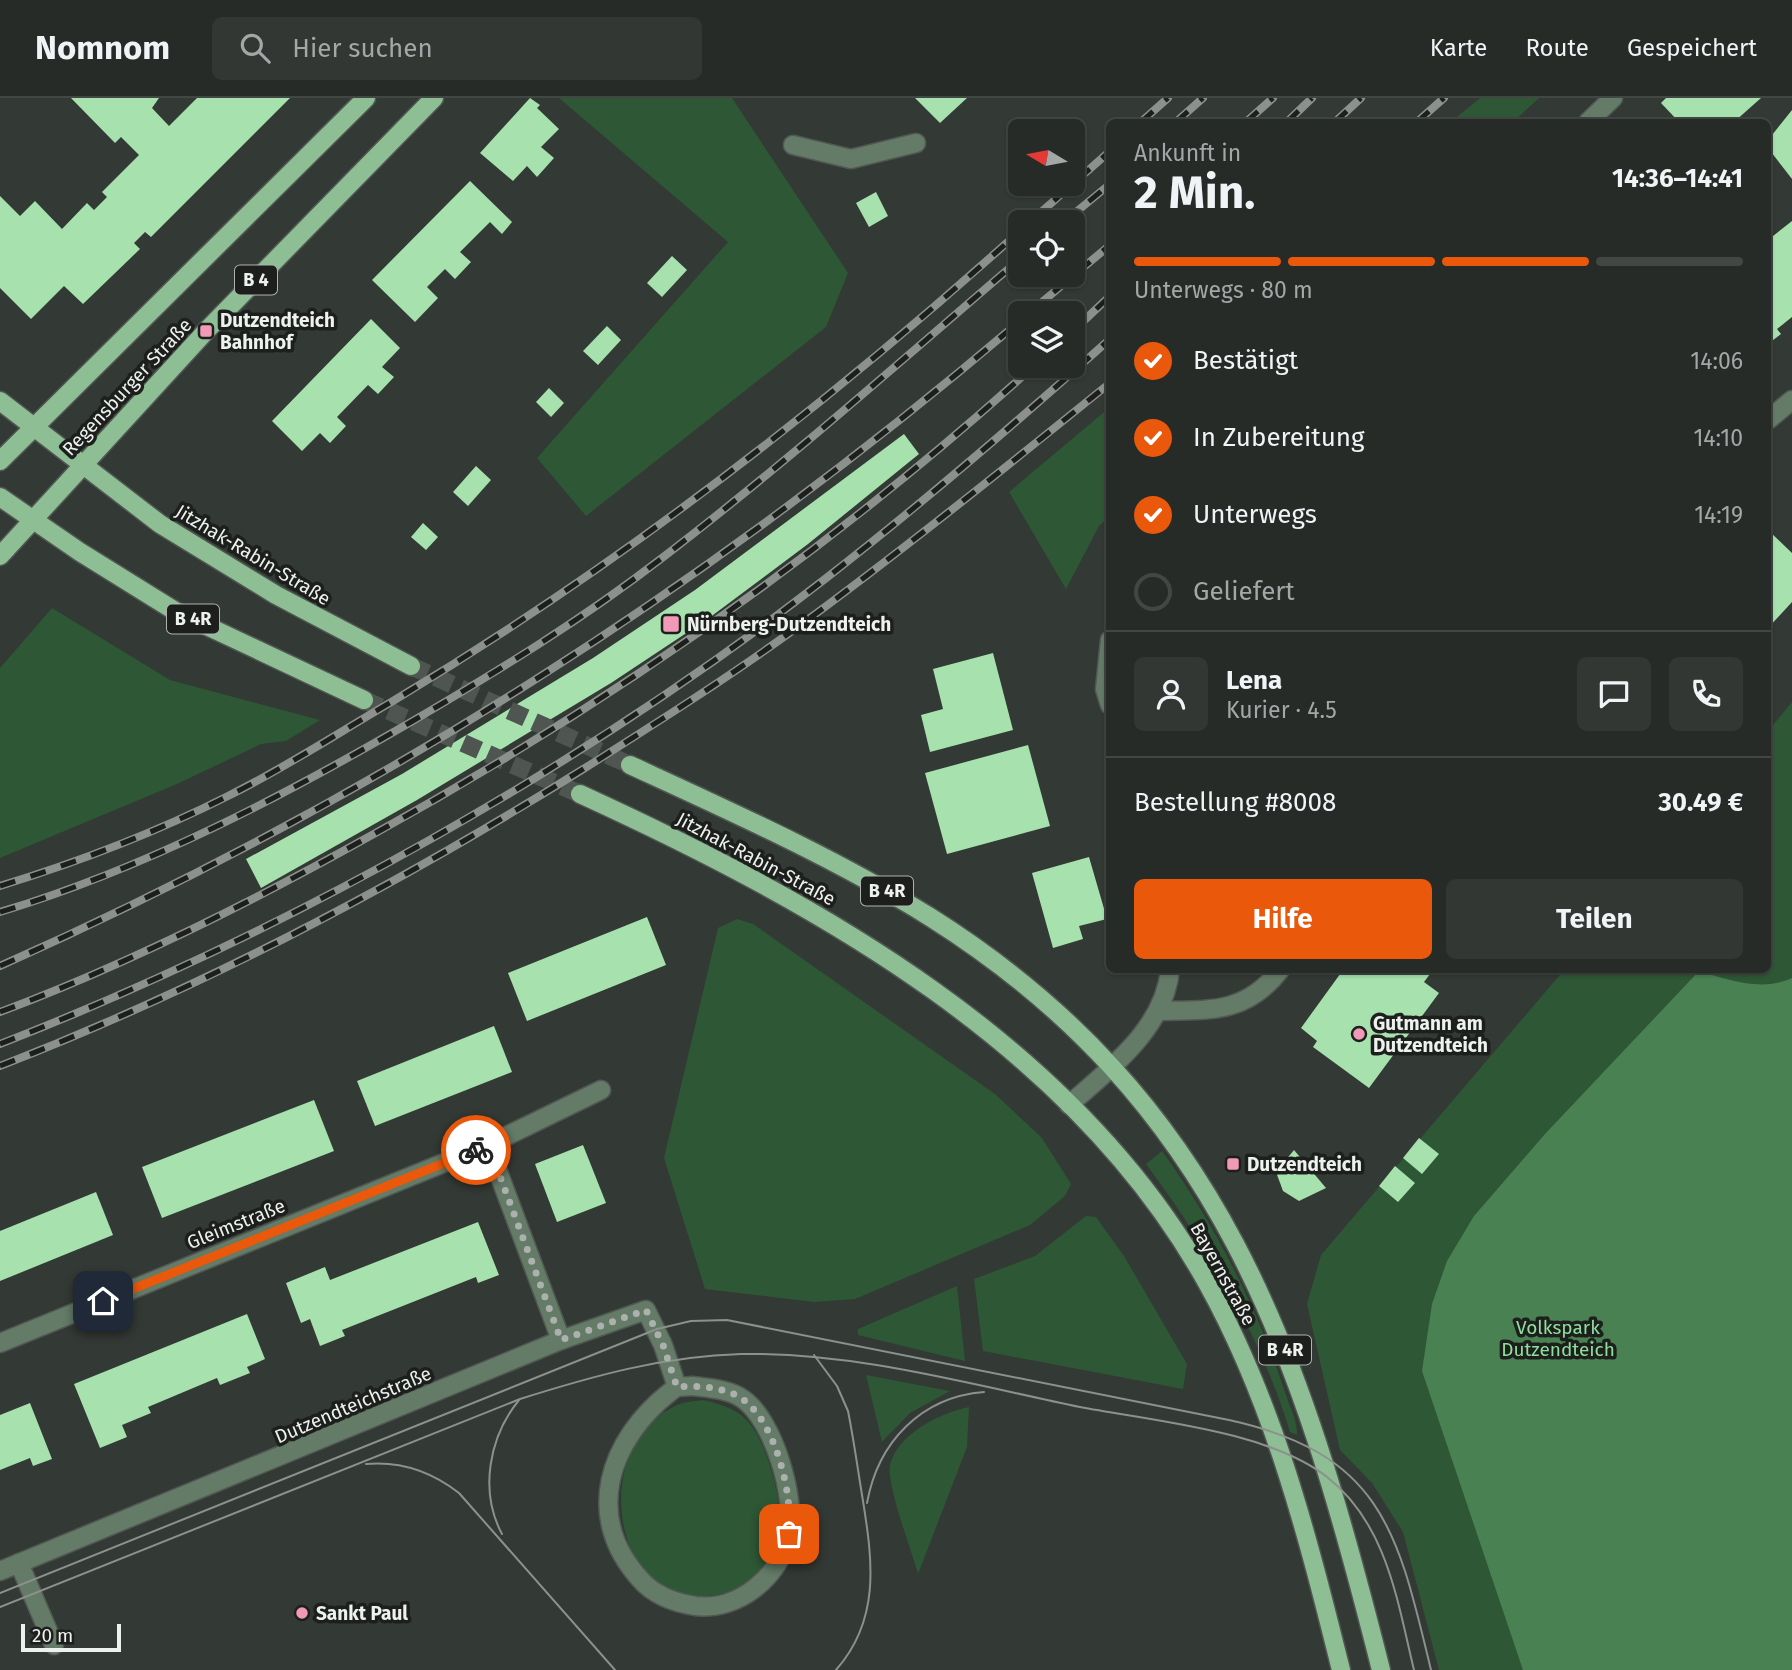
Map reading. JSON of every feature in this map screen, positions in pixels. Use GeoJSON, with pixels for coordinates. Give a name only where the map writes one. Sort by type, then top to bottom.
{"type":"FeatureCollection","features":[{"type":"Feature","properties":{"kind":"main road","name":"Regensburger Straße"},"geometry":{"type":"LineString","coordinates":[[0,461],[366,98]]}},
{"type":"Feature","properties":{"kind":"main road","name":"Regensburger Straße"},"geometry":{"type":"LineString","coordinates":[[0,556],[206,331],[434,98]]}},
{"type":"Feature","properties":{"kind":"main road","name":"Jitzhak-Rabin-Straße"},"geometry":{"type":"LineString","coordinates":[[0,401],[160,524],[303,610],[411,666]]}},
{"type":"Feature","properties":{"kind":"main road","name":"B 4R"},"geometry":{"type":"LineString","coordinates":[[0,497],[175,611],[364,700]]}},
{"type":"Feature","properties":{"kind":"main road","name":"Jitzhak-Rabin-Straße"},"geometry":{"type":"LineString","coordinates":[[630,765],[833,861],[933,919],[1043,1000],[1112,1066]]}},
{"type":"Feature","properties":{"kind":"main road","name":"Jitzhak-Rabin-Straße"},"geometry":{"type":"LineString","coordinates":[[580,794],[717,859],[845,931],[975,1024],[1069,1105]]}},
{"type":"Feature","properties":{"kind":"main road","name":"Bayernstraße"},"geometry":{"type":"LineString","coordinates":[[1112,1066],[1181,1151],[1237,1242],[1262,1295],[1291,1363],[1322,1454],[1381,1670]]}},
{"type":"Feature","properties":{"kind":"main road","name":"Bayernstraße"},"geometry":{"type":"LineString","coordinates":[[1069,1105],[1124,1163],[1167,1219],[1207,1283],[1243,1353],[1279,1450],[1341,1670]]}},
{"type":"Feature","properties":{"kind":"street"},"geometry":{"type":"LineString","coordinates":[[1591,119],[1613,98]]}},
{"type":"Feature","properties":{"kind":"street"},"geometry":{"type":"LineString","coordinates":[[793,145],[850,159],[916,143]]}},
{"type":"Feature","properties":{"kind":"street"},"geometry":{"type":"LineString","coordinates":[[1771,418],[1792,400]]}},
{"type":"Feature","properties":{"kind":"street"},"geometry":{"type":"LineString","coordinates":[[1069,1105],[1112,1066],[1158,1011],[1170,973]]}},
{"type":"Feature","properties":{"kind":"street"},"geometry":{"type":"LineString","coordinates":[[1158,1011],[1210,1010],[1235,1005],[1266,989],[1278,973]]}},
{"type":"Feature","properties":{"kind":"street","name":"Gleimstraße"},"geometry":{"type":"LineString","coordinates":[[0,1343],[488,1144],[601,1090]]}},
{"type":"Feature","properties":{"kind":"street"},"geometry":{"type":"LineString","coordinates":[[488,1144],[561,1340]]}},
{"type":"Feature","properties":{"kind":"street","name":"Dutzendteichstraße"},"geometry":{"type":"LineString","coordinates":[[0,1571],[561,1340],[646,1310],[663,1345],[677,1387]]}},
{"type":"Feature","properties":{"kind":"street"},"geometry":{"type":"LineString","coordinates":[[677,1387],[729,1392],[749,1404],[772,1441],[786,1488],[790,1526],[785,1547],[761,1583],[746,1595],[727,1604],[707,1606],[677,1602],[647,1586],[617,1547],[609,1520],[608,1492],[620,1449],[637,1422],[677,1387]]}},
{"type":"Feature","properties":{"kind":"street"},"geometry":{"type":"LineString","coordinates":[[19,1563],[54,1645]]}},
{"type":"Feature","properties":{"kind":"green space"},"geometry":{"type":"Polygon","coordinates":[[[559,98],[732,98],[848,273],[826,327],[586,516],[537,458],[728,242],[559,98]]]}},
{"type":"Feature","properties":{"kind":"green space"},"geometry":{"type":"Polygon","coordinates":[[[1480,98],[1539,98],[1516,119],[1455,119],[1480,98]]]}},
{"type":"Feature","properties":{"kind":"green space"},"geometry":{"type":"Polygon","coordinates":[[[1106,411],[1106,519],[1099,526],[1066,589],[1009,492],[1106,411]]]}},
{"type":"Feature","properties":{"kind":"green space"},"geometry":{"type":"Polygon","coordinates":[[[52,608],[170,680],[320,720],[286,741],[261,744],[177,784],[0,858],[0,668],[52,608]]]}},
{"type":"Feature","properties":{"kind":"green space","name":"Volkspark Dutzendteich"},"geometry":{"type":"Polygon","coordinates":[[[1792,702],[1792,1670],[1439,1670],[1403,1532],[1372,1483],[1340,1450],[1307,1304],[1321,1255],[1561,973],[1771,973],[1771,727],[1792,702]]]}},
{"type":"Feature","properties":{"kind":"green space"},"geometry":{"type":"Polygon","coordinates":[[[737,919],[753,924],[995,1094],[1042,1138],[1071,1184],[1065,1196],[1030,1225],[855,1299],[814,1302],[705,1289],[664,1158],[718,928],[737,919]]]}},
{"type":"Feature","properties":{"kind":"green space"},"geometry":{"type":"Polygon","coordinates":[[[1162,1151],[1216,1236],[1247,1296],[1273,1358],[1294,1418],[1297,1435],[1290,1432],[1263,1360],[1230,1292],[1190,1227],[1146,1164],[1162,1151]]]}},
{"type":"Feature","properties":{"kind":"green space"},"geometry":{"type":"Polygon","coordinates":[[[1086,1216],[1096,1217],[1124,1256],[1187,1364],[1183,1389],[983,1351],[974,1279],[1035,1256],[1086,1216]]]}},
{"type":"Feature","properties":{"kind":"green space"},"geometry":{"type":"Polygon","coordinates":[[[957,1286],[965,1361],[858,1335],[858,1329],[957,1286]]]}},
{"type":"Feature","properties":{"kind":"green space"},"geometry":{"type":"Polygon","coordinates":[[[866,1375],[950,1391],[910,1413],[882,1442],[866,1375]]]}},
{"type":"Feature","properties":{"kind":"green space"},"geometry":{"type":"Polygon","coordinates":[[[703,1400],[728,1407],[752,1426],[763,1447],[774,1480],[779,1522],[775,1543],[763,1567],[745,1583],[724,1593],[702,1596],[679,1593],[658,1582],[640,1565],[628,1542],[621,1503],[627,1464],[634,1446],[645,1430],[659,1416],[677,1405],[703,1400]]]}},
{"type":"Feature","properties":{"kind":"green space"},"geometry":{"type":"Polygon","coordinates":[[[969,1407],[967,1447],[918,1574],[892,1487],[890,1465],[902,1443],[911,1434],[946,1414],[969,1407]]]}},
{"type":"Feature","properties":{"kind":"shaded area","name":"Volkspark Dutzendteich"},"geometry":{"type":"Polygon","coordinates":[[[1697,973],[1757,984],[1792,978],[1792,1670],[1523,1670],[1422,1371],[1432,1304],[1447,1261],[1474,1216],[1545,1134],[1697,973]]]}},
{"type":"Feature","properties":{"kind":"building"},"geometry":{"type":"Polygon","coordinates":[[[71,98],[159,98],[152,108],[169,126],[197,98],[290,98],[151,237],[145,232],[134,243],[140,249],[83,304],[64,286],[31,319],[0,288],[0,196],[20,216],[35,201],[62,229],[87,203],[94,210],[107,197],[102,192],[139,155],[121,137],[115,143],[71,98]]]}},
{"type":"Feature","properties":{"kind":"building"},"geometry":{"type":"Polygon","coordinates":[[[530,98],[540,105],[537,108],[559,129],[541,147],[554,158],[537,177],[527,166],[513,181],[480,153],[530,98]]]}},
{"type":"Feature","properties":{"kind":"building"},"geometry":{"type":"Polygon","coordinates":[[[915,98],[967,98],[940,123],[915,98]]]}},
{"type":"Feature","properties":{"kind":"building"},"geometry":{"type":"Polygon","coordinates":[[[1666,98],[1761,98],[1737,119],[1676,119],[1661,103],[1666,98]]]}},
{"type":"Feature","properties":{"kind":"building"},"geometry":{"type":"Polygon","coordinates":[[[1792,110],[1792,179],[1771,152],[1771,136],[1792,110]]]}},
{"type":"Feature","properties":{"kind":"building"},"geometry":{"type":"Polygon","coordinates":[[[470,181],[512,222],[502,234],[490,222],[460,252],[471,262],[455,279],[445,269],[427,287],[438,298],[415,322],[372,280],[470,181]]]}},
{"type":"Feature","properties":{"kind":"building"},"geometry":{"type":"Polygon","coordinates":[[[876,192],[888,216],[869,227],[856,203],[876,192]]]}},
{"type":"Feature","properties":{"kind":"building"},"geometry":{"type":"Polygon","coordinates":[[[1792,221],[1792,317],[1777,329],[1781,334],[1771,342],[1771,238],[1792,221]]]}},
{"type":"Feature","properties":{"kind":"building"},"geometry":{"type":"Polygon","coordinates":[[[672,256],[687,270],[662,297],[647,283],[672,256]]]}},
{"type":"Feature","properties":{"kind":"building"},"geometry":{"type":"Polygon","coordinates":[[[371,319],[400,348],[382,367],[394,377],[378,394],[368,385],[337,417],[346,426],[330,443],[320,433],[302,451],[272,421],[371,319]]]}},
{"type":"Feature","properties":{"kind":"building"},"geometry":{"type":"Polygon","coordinates":[[[607,326],[621,340],[598,365],[583,351],[607,326]]]}},
{"type":"Feature","properties":{"kind":"building"},"geometry":{"type":"Polygon","coordinates":[[[549,388],[564,403],[551,417],[536,402],[549,388]]]}},
{"type":"Feature","properties":{"kind":"building"},"geometry":{"type":"Polygon","coordinates":[[[904,434],[919,454],[808,544],[709,618],[611,683],[417,800],[261,888],[246,859],[402,774],[593,658],[695,590],[904,434]]]}},
{"type":"Feature","properties":{"kind":"building"},"geometry":{"type":"Polygon","coordinates":[[[476,466],[491,480],[468,506],[453,492],[476,466]]]}},
{"type":"Feature","properties":{"kind":"building"},"geometry":{"type":"Polygon","coordinates":[[[423,523],[438,537],[426,550],[411,537],[423,523]]]}},
{"type":"Feature","properties":{"kind":"building"},"geometry":{"type":"Polygon","coordinates":[[[1771,533],[1792,553],[1792,602],[1771,625],[1771,533]]]}},
{"type":"Feature","properties":{"kind":"building"},"geometry":{"type":"Polygon","coordinates":[[[993,653],[1013,730],[930,752],[921,715],[943,709],[933,669],[993,653]]]}},
{"type":"Feature","properties":{"kind":"building"},"geometry":{"type":"Polygon","coordinates":[[[1028,745],[1050,826],[947,854],[925,773],[1028,745]]]}},
{"type":"Feature","properties":{"kind":"building"},"geometry":{"type":"Polygon","coordinates":[[[1089,857],[1106,919],[1079,926],[1083,939],[1053,948],[1032,873],[1089,857]]]}},
{"type":"Feature","properties":{"kind":"building"},"geometry":{"type":"Polygon","coordinates":[[[647,917],[666,965],[527,1021],[508,973],[647,917]]]}},
{"type":"Feature","properties":{"kind":"building","name":"Gutmann am Dutzendteich"},"geometry":{"type":"Polygon","coordinates":[[[1341,973],[1431,973],[1424,982],[1439,993],[1369,1088],[1313,1047],[1317,1041],[1301,1028],[1341,973]]]}},
{"type":"Feature","properties":{"kind":"building"},"geometry":{"type":"Polygon","coordinates":[[[494,1026],[512,1072],[375,1126],[357,1081],[494,1026]]]}},
{"type":"Feature","properties":{"kind":"building"},"geometry":{"type":"Polygon","coordinates":[[[314,1100],[334,1151],[162,1218],[142,1167],[314,1100]]]}},
{"type":"Feature","properties":{"kind":"building"},"geometry":{"type":"Polygon","coordinates":[[[1419,1138],[1439,1154],[1422,1174],[1403,1158],[1419,1138]]]}},
{"type":"Feature","properties":{"kind":"building"},"geometry":{"type":"Polygon","coordinates":[[[583,1145],[606,1203],[557,1222],[535,1164],[583,1145]]]}},
{"type":"Feature","properties":{"kind":"building"},"geometry":{"type":"Polygon","coordinates":[[[1294,1150],[1326,1188],[1299,1201],[1283,1191],[1276,1172],[1294,1150]]]}},
{"type":"Feature","properties":{"kind":"building"},"geometry":{"type":"Polygon","coordinates":[[[1395,1166],[1415,1183],[1398,1202],[1379,1186],[1395,1166]]]}},
{"type":"Feature","properties":{"kind":"building"},"geometry":{"type":"Polygon","coordinates":[[[96,1192],[113,1235],[0,1281],[0,1231],[96,1192]]]}},
{"type":"Feature","properties":{"kind":"building"},"geometry":{"type":"Polygon","coordinates":[[[478,1222],[499,1275],[478,1283],[476,1277],[342,1330],[345,1336],[320,1346],[310,1319],[301,1323],[286,1283],[325,1267],[330,1280],[478,1222]]]}},
{"type":"Feature","properties":{"kind":"building"},"geometry":{"type":"Polygon","coordinates":[[[247,1314],[265,1359],[247,1367],[250,1373],[220,1385],[217,1378],[148,1407],[151,1413],[122,1425],[127,1437],[100,1448],[74,1384],[247,1314]]]}},
{"type":"Feature","properties":{"kind":"building"},"geometry":{"type":"Polygon","coordinates":[[[30,1403],[52,1459],[33,1466],[30,1458],[0,1470],[0,1415],[30,1403]]]}},
{"type":"Feature","properties":{"kind":"tunnel"},"geometry":{"type":"LineString","coordinates":[[411,666],[630,765]]}},
{"type":"Feature","properties":{"kind":"tunnel"},"geometry":{"type":"LineString","coordinates":[[364,700],[580,794]]}},
{"type":"Feature","properties":{"kind":"tram line"},"geometry":{"type":"LineString","coordinates":[[0,1593],[657,1329],[691,1321],[727,1320],[1229,1420],[1281,1435],[1321,1454],[1352,1478],[1375,1506],[1393,1540],[1407,1578],[1431,1670]]}},
{"type":"Feature","properties":{"kind":"tram line"},"geometry":{"type":"LineString","coordinates":[[0,1607],[520,1399],[602,1375],[656,1363],[741,1354],[784,1355],[826,1358],[912,1371],[1080,1407],[1175,1423],[1243,1438],[1303,1461],[1327,1477],[1364,1517],[1387,1565],[1414,1670]]}},
{"type":"Feature","properties":{"kind":"tram line"},"geometry":{"type":"LineString","coordinates":[[814,1355],[837,1386],[848,1411],[869,1547],[870,1590],[867,1611],[850,1651],[836,1670]]}},
{"type":"Feature","properties":{"kind":"tram line"},"geometry":{"type":"LineString","coordinates":[[867,1503],[881,1461],[892,1442],[906,1427],[922,1413],[941,1403],[984,1392]]}},
{"type":"Feature","properties":{"kind":"tram line"},"geometry":{"type":"LineString","coordinates":[[502,1534],[491,1500],[491,1465],[500,1430],[519,1400]]}},
{"type":"Feature","properties":{"kind":"tram line"},"geometry":{"type":"LineString","coordinates":[[366,1464],[403,1466],[438,1479],[459,1493],[615,1670]]}},
{"type":"Feature","properties":{"kind":"railway"},"geometry":{"type":"LineString","coordinates":[[1144,119],[1168,98]]}},
{"type":"Feature","properties":{"kind":"railway"},"geometry":{"type":"LineString","coordinates":[[1179,119],[1203,98]]}},
{"type":"Feature","properties":{"kind":"railway"},"geometry":{"type":"LineString","coordinates":[[1249,119],[1273,98]]}},
{"type":"Feature","properties":{"kind":"railway"},"geometry":{"type":"LineString","coordinates":[[1290,119],[1312,98]]}},
{"type":"Feature","properties":{"kind":"railway"},"geometry":{"type":"LineString","coordinates":[[1338,119],[1361,98]]}},
{"type":"Feature","properties":{"kind":"railway"},"geometry":{"type":"LineString","coordinates":[[1420,119],[1444,98]]}},
{"type":"Feature","properties":{"kind":"railway"},"geometry":{"type":"LineString","coordinates":[[1044,210],[1106,155]]}},
{"type":"Feature","properties":{"kind":"railway"},"geometry":{"type":"LineString","coordinates":[[1079,210],[1106,187]]}},
{"type":"Feature","properties":{"kind":"railway"},"geometry":{"type":"LineString","coordinates":[[0,886],[116,846],[228,796],[311,750],[476,650],[639,540],[718,481],[872,359],[1008,242]]}},
{"type":"Feature","properties":{"kind":"railway"},"geometry":{"type":"LineString","coordinates":[[1043,301],[1106,248]]}},
{"type":"Feature","properties":{"kind":"railway"},"geometry":{"type":"LineString","coordinates":[[0,912],[160,853],[262,804],[411,722],[540,644],[632,580],[753,486],[1008,269]]}},
{"type":"Feature","properties":{"kind":"railway"},"geometry":{"type":"LineString","coordinates":[[1085,320],[1106,300]]}},
{"type":"Feature","properties":{"kind":"railway"},"geometry":{"type":"LineString","coordinates":[[0,966],[138,901],[273,832],[405,759],[534,681],[659,598],[782,510],[902,418],[1008,331]]}},
{"type":"Feature","properties":{"kind":"railway"},"geometry":{"type":"LineString","coordinates":[[0,1044],[108,1000],[323,898],[533,779],[634,715],[732,648],[862,550],[969,462],[1106,343]]}},
{"type":"Feature","properties":{"kind":"railway"},"geometry":{"type":"LineString","coordinates":[[0,1012],[95,974],[235,908],[461,785],[548,732],[717,620],[799,560],[879,498],[1020,378]]}},
{"type":"Feature","properties":{"kind":"railway"},"geometry":{"type":"LineString","coordinates":[[0,1066],[152,1002],[300,931],[444,852],[585,768],[727,677],[810,618],[924,532],[1106,386]]}},
{"type":"Feature","properties":{"kind":"way so far"},"geometry":{"type":"LineString","coordinates":[[476,1150],[488,1144],[561,1340],[646,1310],[657,1329],[677,1387],[692,1386],[729,1392],[749,1404],[759,1419],[778,1454],[789,1504],[789,1534]]}},
{"type":"Feature","properties":{"kind":"place","name":"Dutzendteich Bahnhof"},"geometry":{"type":"Point","coordinates":[206,331]}},
{"type":"Feature","properties":{"kind":"place","name":"Nürnberg-Dutzendteich"},"geometry":{"type":"Point","coordinates":[671,624]}},
{"type":"Feature","properties":{"kind":"place","name":"Gutmann am Dutzendteich"},"geometry":{"type":"Point","coordinates":[1359,1034]}},
{"type":"Feature","properties":{"kind":"place","name":"Dutzendteich"},"geometry":{"type":"Point","coordinates":[1233,1164]}},
{"type":"Feature","properties":{"kind":"place","name":"Sankt Paul"},"geometry":{"type":"Point","coordinates":[302,1613]}},
{"type":"Feature","properties":{"kind":"route"},"geometry":{"type":"LineString","coordinates":[[103,1301],[476,1150]]}}]}
